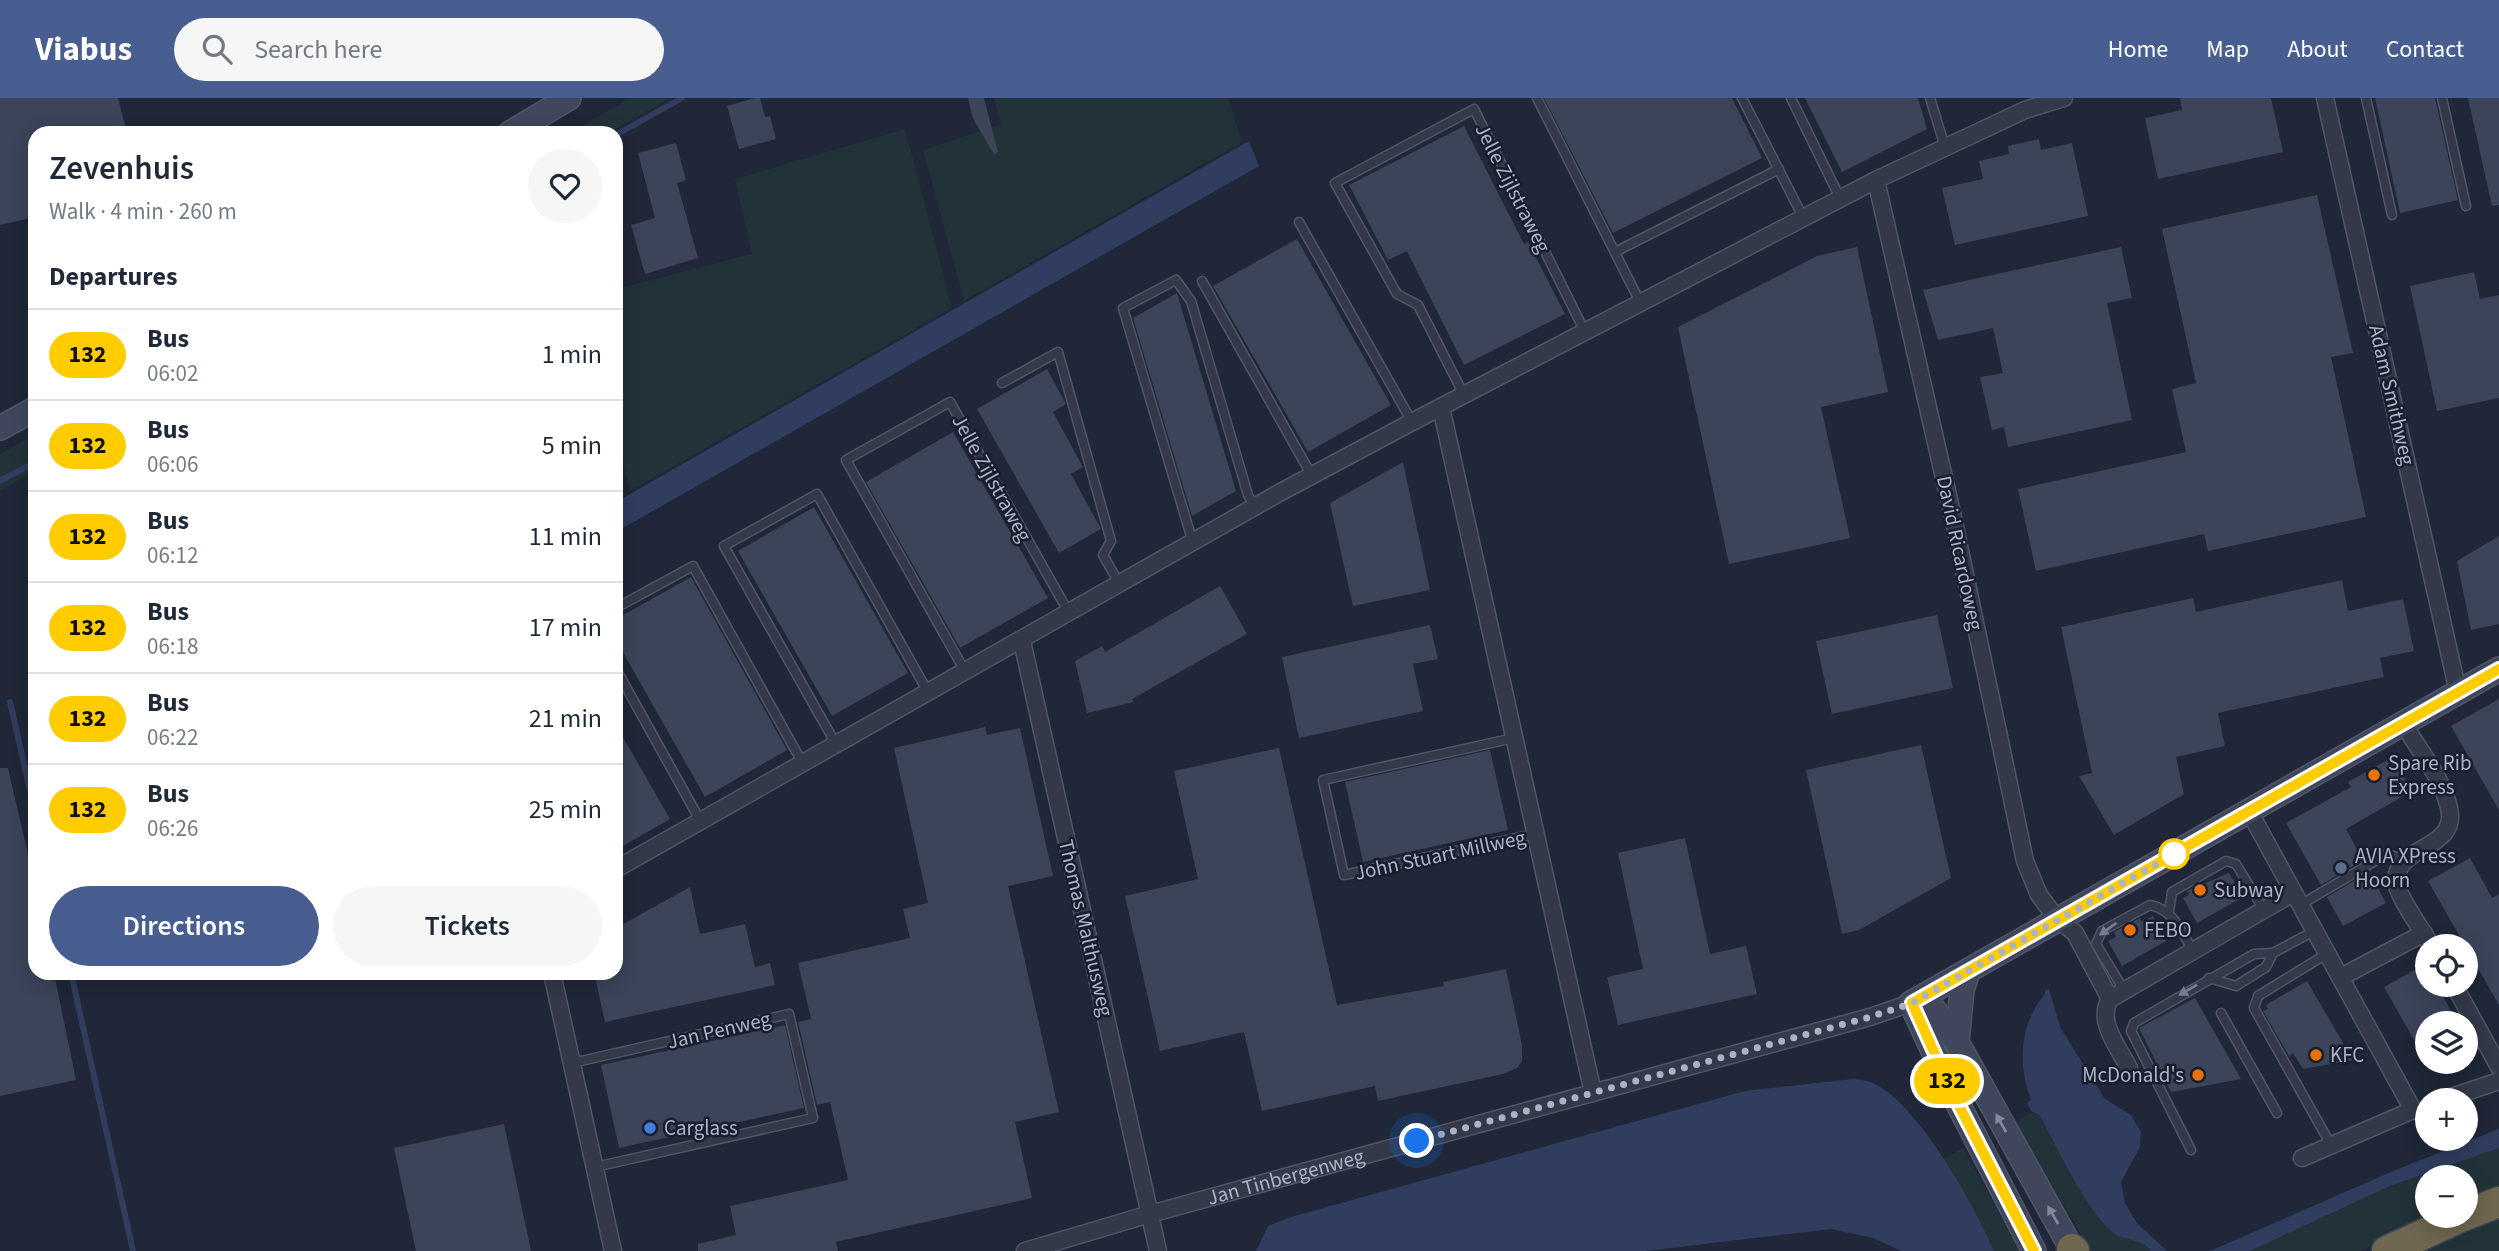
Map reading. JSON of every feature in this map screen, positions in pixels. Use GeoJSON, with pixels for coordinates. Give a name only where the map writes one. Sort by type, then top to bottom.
{"type":"FeatureCollection","features":[{"type":"Feature","properties":{"kind":"highway"},"geometry":{"type":"LineString","coordinates":[[2478,1210],[2499,1202]]}},
{"type":"Feature","properties":{"kind":"highway"},"geometry":{"type":"LineString","coordinates":[[2387,1251],[2438,1228]]}},
{"type":"Feature","properties":{"kind":"street"},"geometry":{"type":"LineString","coordinates":[[522,126],[569,98]]}},
{"type":"Feature","properties":{"kind":"street"},"geometry":{"type":"LineString","coordinates":[[623,865],[1255,507],[1412,422],[1875,180],[2025,110],[2064,98]]}},
{"type":"Feature","properties":{"kind":"street","name":"Adam Smithweg"},"geometry":{"type":"LineString","coordinates":[[2325,98],[2458,692]]}},
{"type":"Feature","properties":{"kind":"street","name":"David Ricardoweg"},"geometry":{"type":"LineString","coordinates":[[1875,180],[1952,517],[2025,861],[2039,895],[2058,920]]}},
{"type":"Feature","properties":{"kind":"street","name":"John Stuart Millweg"},"geometry":{"type":"LineString","coordinates":[[1441,407],[1593,1093]]}},
{"type":"Feature","properties":{"kind":"street"},"geometry":{"type":"LineString","coordinates":[[0,428],[28,412]]}},
{"type":"Feature","properties":{"kind":"street","name":"Thomas Malthusweg"},"geometry":{"type":"LineString","coordinates":[[1022,641],[1158,1251]]}},
{"type":"Feature","properties":{"kind":"street","name":"Jan Tinbergenweg"},"geometry":{"type":"LineString","coordinates":[[1026,1251],[1150,1214],[1870,1017],[1918,1000],[2499,669]]}},
{"type":"Feature","properties":{"kind":"street"},"geometry":{"type":"LineString","coordinates":[[2403,723],[2446,797],[2450,811],[2448,829],[2439,840],[2407,860],[2398,871],[2396,883],[2425,934]]}},
{"type":"Feature","properties":{"kind":"street"},"geometry":{"type":"LineString","coordinates":[[2249,811],[2314,931],[2415,1099]]}},
{"type":"Feature","properties":{"kind":"street"},"geometry":{"type":"LineString","coordinates":[[2129,1068],[2103,1018],[2104,1008],[2110,999],[2264,910],[2296,899]]}},
{"type":"Feature","properties":{"kind":"street"},"geometry":{"type":"LineString","coordinates":[[2058,920],[2075,933],[2110,999]]}},
{"type":"Feature","properties":{"kind":"street"},"geometry":{"type":"LineString","coordinates":[[2342,977],[2415,946]]}},
{"type":"Feature","properties":{"kind":"street"},"geometry":{"type":"LineString","coordinates":[[1957,1042],[1962,990],[1967,974]]}},
{"type":"Feature","properties":{"kind":"street"},"geometry":{"type":"LineString","coordinates":[[554,980],[613,1251]]}},
{"type":"Feature","properties":{"kind":"street"},"geometry":{"type":"LineString","coordinates":[[2461,997],[2499,1067]]}},
{"type":"Feature","properties":{"kind":"street"},"geometry":{"type":"LineString","coordinates":[[1918,1000],[1957,1042],[2073,1250]]}},
{"type":"Feature","properties":{"kind":"street"},"geometry":{"type":"LineString","coordinates":[[1918,1000],[1953,1094],[2034,1251]]}},
{"type":"Feature","properties":{"kind":"street"},"geometry":{"type":"LineString","coordinates":[[2478,1088],[2499,1081]]}},
{"type":"Feature","properties":{"kind":"street"},"geometry":{"type":"LineString","coordinates":[[2302,1158],[2415,1109]]}},
{"type":"Feature","properties":{"kind":"lane"},"geometry":{"type":"LineString","coordinates":[[1537,98],[1640,302]]}},
{"type":"Feature","properties":{"kind":"lane"},"geometry":{"type":"LineString","coordinates":[[1742,98],[1803,217]]}},
{"type":"Feature","properties":{"kind":"lane"},"geometry":{"type":"LineString","coordinates":[[1791,98],[1840,198]]}},
{"type":"Feature","properties":{"kind":"lane"},"geometry":{"type":"LineString","coordinates":[[1930,98],[1945,147]]}},
{"type":"Feature","properties":{"kind":"lane"},"geometry":{"type":"LineString","coordinates":[[2366,98],[2392,215]]}},
{"type":"Feature","properties":{"kind":"lane"},"geometry":{"type":"LineString","coordinates":[[2442,98],[2466,206]]}},
{"type":"Feature","properties":{"kind":"lane","name":"Jelle Zijlstraweg"},"geometry":{"type":"LineString","coordinates":[[1464,395],[1418,305],[1397,294],[1335,183],[1474,109],[1586,332]]}},
{"type":"Feature","properties":{"kind":"lane"},"geometry":{"type":"LineString","coordinates":[[1615,253],[1779,169]]}},
{"type":"Feature","properties":{"kind":"lane"},"geometry":{"type":"LineString","coordinates":[[1299,222],[1412,422]]}},
{"type":"Feature","properties":{"kind":"lane"},"geometry":{"type":"LineString","coordinates":[[1193,543],[1123,309],[1176,280],[1191,301],[1248,495],[1255,507]]}},
{"type":"Feature","properties":{"kind":"lane"},"geometry":{"type":"LineString","coordinates":[[1202,281],[1312,476]]}},
{"type":"Feature","properties":{"kind":"lane"},"geometry":{"type":"LineString","coordinates":[[1002,383],[1058,352],[1111,541],[1103,555],[1120,585]]}},
{"type":"Feature","properties":{"kind":"lane","name":"Jelle Zijlstraweg"},"geometry":{"type":"LineString","coordinates":[[965,673],[846,460],[950,402],[1069,614]]}},
{"type":"Feature","properties":{"kind":"lane"},"geometry":{"type":"LineString","coordinates":[[836,746],[724,546],[817,494],[929,694]]}},
{"type":"Feature","properties":{"kind":"lane"},"geometry":{"type":"LineString","coordinates":[[623,604],[693,566],[803,764]]}},
{"type":"Feature","properties":{"kind":"lane"},"geometry":{"type":"LineString","coordinates":[[623,682],[701,822]]}},
{"type":"Feature","properties":{"kind":"lane","name":"John Stuart Millweg"},"geometry":{"type":"LineString","coordinates":[[1514,738],[1323,780],[1344,876],[1535,834]]}},
{"type":"Feature","properties":{"kind":"lane"},"geometry":{"type":"LineString","coordinates":[[2296,899],[2387,854],[2407,860]]}},
{"type":"Feature","properties":{"kind":"lane"},"geometry":{"type":"LineString","coordinates":[[2193,951],[2169,911],[2172,892],[2226,861],[2236,864],[2264,910]]}},
{"type":"Feature","properties":{"kind":"lane"},"geometry":{"type":"LineString","coordinates":[[2124,990],[2096,944],[2097,937],[2102,931],[2150,905],[2169,911]]}},
{"type":"Feature","properties":{"kind":"lane"},"geometry":{"type":"LineString","coordinates":[[2191,1150],[2131,1031],[2134,1023],[2254,954],[2273,953],[2314,931]]}},
{"type":"Feature","properties":{"kind":"lane"},"geometry":{"type":"LineString","coordinates":[[2209,978],[2236,986],[2266,967],[2273,953]]}},
{"type":"Feature","properties":{"kind":"lane"},"geometry":{"type":"LineString","coordinates":[[2328,953],[2258,996],[2254,1008],[2331,1145]]}},
{"type":"Feature","properties":{"kind":"lane"},"geometry":{"type":"LineString","coordinates":[[2221,1013],[2277,1113]]}},
{"type":"Feature","properties":{"kind":"lane","name":"Jan Penweg"},"geometry":{"type":"LineString","coordinates":[[572,1063],[789,1014],[813,1118],[594,1167]]}},
{"type":"Feature","properties":{"kind":"shaded area"},"geometry":{"type":"Polygon","coordinates":[[[630,98],[670,98],[621,126],[582,126],[630,98]]]}},
{"type":"Feature","properties":{"kind":"shaded area"},"geometry":{"type":"Polygon","coordinates":[[[994,98],[1228,98],[1242,142],[964,301],[923,150],[1001,124],[994,98]]]}},
{"type":"Feature","properties":{"kind":"shaded area"},"geometry":{"type":"Polygon","coordinates":[[[905,129],[952,308],[630,491],[623,460],[623,287],[752,254],[735,179],[905,129]]]}},
{"type":"Feature","properties":{"kind":"shaded area"},"geometry":{"type":"Polygon","coordinates":[[[28,439],[28,474],[0,491],[0,454],[28,439]]]}},
{"type":"Feature","properties":{"kind":"shaded area"},"geometry":{"type":"Polygon","coordinates":[[[2035,1111],[2040,1114],[2065,1162],[2106,1226],[2123,1238],[2141,1240],[2151,1251],[2091,1251],[2014,1122],[2035,1111]]]}},
{"type":"Feature","properties":{"kind":"shaded area"},"geometry":{"type":"Polygon","coordinates":[[[1963,1148],[2020,1251],[1994,1251],[1943,1159],[1963,1148]]]}},
{"type":"Feature","properties":{"kind":"shaded area"},"geometry":{"type":"Polygon","coordinates":[[[2499,1148],[2499,1190],[2478,1200],[2478,1165],[2450,1165],[2499,1148]]]}},
{"type":"Feature","properties":{"kind":"shaded area"},"geometry":{"type":"Polygon","coordinates":[[[2415,1177],[2415,1226],[2360,1251],[2250,1251],[2390,1186],[2415,1177]]]}},
{"type":"Feature","properties":{"kind":"shaded area"},"geometry":{"type":"Polygon","coordinates":[[[2499,1214],[2499,1251],[2412,1251],[2466,1228],[2478,1228],[2478,1223],[2499,1214]]]}},
{"type":"Feature","properties":{"kind":"water"},"geometry":{"type":"Polygon","coordinates":[[[1249,141],[1259,166],[623,528],[623,498],[1249,141]]]}},
{"type":"Feature","properties":{"kind":"water"},"geometry":{"type":"Polygon","coordinates":[[[2049,989],[2060,1027],[2105,1099],[2131,1115],[2141,1132],[2140,1147],[2121,1182],[2125,1203],[2137,1223],[2167,1251],[2151,1251],[2142,1243],[2120,1237],[2100,1220],[2081,1192],[2040,1115],[2031,1111],[2027,1103],[2031,1100],[2024,1072],[2023,1044],[2030,1018],[2045,990],[2049,989]]]}},
{"type":"Feature","properties":{"kind":"water"},"geometry":{"type":"Polygon","coordinates":[[[1853,1079],[1875,1084],[1910,1113],[1944,1159],[1994,1251],[1901,1251],[1873,1238],[1831,1229],[1645,1251],[1256,1251],[1268,1226],[1291,1217],[1745,1091],[1853,1079]]]}},
{"type":"Feature","properties":{"kind":"water"},"geometry":{"type":"Polygon","coordinates":[[[2499,1129],[2499,1148],[2450,1165],[2415,1165],[2415,1177],[2390,1186],[2250,1251],[2210,1251],[2443,1151],[2478,1151],[2478,1137],[2499,1129]]]}},
{"type":"Feature","properties":{"kind":"building"},"geometry":{"type":"Polygon","coordinates":[[[0,98],[118,98],[125,126],[28,126],[28,219],[0,225],[0,98]]]}},
{"type":"Feature","properties":{"kind":"building"},"geometry":{"type":"Polygon","coordinates":[[[760,98],[765,117],[770,116],[776,139],[739,149],[727,106],[760,98]]]}},
{"type":"Feature","properties":{"kind":"building"},"geometry":{"type":"Polygon","coordinates":[[[968,98],[984,98],[998,152],[994,154],[973,119],[968,98]]]}},
{"type":"Feature","properties":{"kind":"building"},"geometry":{"type":"Polygon","coordinates":[[[1544,98],[1732,98],[1762,158],[1613,233],[1544,98]]]}},
{"type":"Feature","properties":{"kind":"building"},"geometry":{"type":"Polygon","coordinates":[[[1805,98],[1918,98],[1927,129],[1842,172],[1805,98]]]}},
{"type":"Feature","properties":{"kind":"building"},"geometry":{"type":"Polygon","coordinates":[[[2180,98],[2271,98],[2283,152],[2158,179],[2145,118],[2182,110],[2180,98]]]}},
{"type":"Feature","properties":{"kind":"building"},"geometry":{"type":"Polygon","coordinates":[[[2375,98],[2435,98],[2458,200],[2400,213],[2375,98]]]}},
{"type":"Feature","properties":{"kind":"building"},"geometry":{"type":"Polygon","coordinates":[[[2468,98],[2499,98],[2499,205],[2492,206],[2468,98]]]}},
{"type":"Feature","properties":{"kind":"building"},"geometry":{"type":"Polygon","coordinates":[[[1464,126],[1524,244],[1528,242],[1565,314],[1464,365],[1407,251],[1388,260],[1349,185],[1464,126]]]}},
{"type":"Feature","properties":{"kind":"building"},"geometry":{"type":"Polygon","coordinates":[[[2039,139],[2041,150],[2072,143],[2088,216],[1955,245],[1942,188],[1983,179],[1979,161],[2009,154],[2008,146],[2039,139]]]}},
{"type":"Feature","properties":{"kind":"building"},"geometry":{"type":"Polygon","coordinates":[[[676,143],[686,180],[677,183],[698,258],[645,274],[631,225],[655,218],[638,153],[676,143]]]}},
{"type":"Feature","properties":{"kind":"building"},"geometry":{"type":"Polygon","coordinates":[[[2317,195],[2353,353],[2331,357],[2366,517],[2208,551],[2204,534],[2036,571],[2018,489],[2186,452],[2172,389],[2196,383],[2162,229],[2317,195]]]}},
{"type":"Feature","properties":{"kind":"building"},"geometry":{"type":"Polygon","coordinates":[[[1297,239],[1391,405],[1308,452],[1213,286],[1297,239]]]}},
{"type":"Feature","properties":{"kind":"building"},"geometry":{"type":"Polygon","coordinates":[[[1857,247],[1888,392],[1821,407],[1850,538],[1729,564],[1678,327],[1817,256],[1857,247]]]}},
{"type":"Feature","properties":{"kind":"building"},"geometry":{"type":"Polygon","coordinates":[[[2121,247],[2132,298],[2107,303],[2132,420],[2008,447],[2004,427],[1992,430],[1980,377],[2003,373],[1993,328],[1938,340],[1923,290],[2121,247]]]}},
{"type":"Feature","properties":{"kind":"building"},"geometry":{"type":"Polygon","coordinates":[[[2474,272],[2480,299],[2499,295],[2499,398],[2437,411],[2410,286],[2474,272]]]}},
{"type":"Feature","properties":{"kind":"building"},"geometry":{"type":"Polygon","coordinates":[[[1177,293],[1236,491],[1192,516],[1133,318],[1177,293]]]}},
{"type":"Feature","properties":{"kind":"building"},"geometry":{"type":"Polygon","coordinates":[[[1047,369],[1066,404],[1053,412],[1083,467],[1071,474],[1101,529],[1059,553],[977,409],[1047,369]]]}},
{"type":"Feature","properties":{"kind":"building"},"geometry":{"type":"Polygon","coordinates":[[[953,432],[1048,598],[960,648],[866,482],[953,432]]]}},
{"type":"Feature","properties":{"kind":"building"},"geometry":{"type":"Polygon","coordinates":[[[1403,462],[1430,590],[1353,606],[1330,503],[1403,462]]]}},
{"type":"Feature","properties":{"kind":"building"},"geometry":{"type":"Polygon","coordinates":[[[814,507],[908,673],[832,716],[738,551],[814,507]]]}},
{"type":"Feature","properties":{"kind":"building"},"geometry":{"type":"Polygon","coordinates":[[[2499,536],[2499,624],[2471,630],[2457,561],[2499,536]]]}},
{"type":"Feature","properties":{"kind":"building"},"geometry":{"type":"Polygon","coordinates":[[[691,577],[787,750],[705,797],[623,652],[623,615],[691,577]]]}},
{"type":"Feature","properties":{"kind":"building"},"geometry":{"type":"Polygon","coordinates":[[[2342,580],[2348,611],[2403,599],[2414,651],[2380,658],[2384,677],[2218,713],[2225,746],[2176,757],[2184,794],[2114,835],[2079,776],[2092,773],[2061,627],[2193,598],[2196,612],[2342,580]]]}},
{"type":"Feature","properties":{"kind":"building"},"geometry":{"type":"Polygon","coordinates":[[[1220,586],[1247,634],[1132,699],[1134,702],[1087,713],[1075,661],[1102,646],[1105,652],[1220,586]]]}},
{"type":"Feature","properties":{"kind":"building"},"geometry":{"type":"Polygon","coordinates":[[[1937,615],[1953,688],[1832,714],[1816,641],[1937,615]]]}},
{"type":"Feature","properties":{"kind":"building"},"geometry":{"type":"Polygon","coordinates":[[[1430,625],[1438,659],[1413,664],[1423,711],[1299,738],[1282,657],[1430,625]]]}},
{"type":"Feature","properties":{"kind":"building"},"geometry":{"type":"Polygon","coordinates":[[[2499,699],[2499,810],[2451,726],[2499,699]]]}},
{"type":"Feature","properties":{"kind":"building"},"geometry":{"type":"Polygon","coordinates":[[[985,727],[987,735],[1020,728],[1053,876],[1008,886],[1059,1112],[1015,1122],[1032,1198],[836,1242],[838,1251],[698,1251],[698,1244],[736,1235],[730,1206],[848,1180],[830,1102],[817,1105],[798,1022],[811,1019],[798,963],[910,938],[903,909],[928,903],[894,748],[985,727]]]}},
{"type":"Feature","properties":{"kind":"building"},"geometry":{"type":"Polygon","coordinates":[[[623,737],[670,819],[623,846],[623,737]]]}},
{"type":"Feature","properties":{"kind":"building"},"geometry":{"type":"Polygon","coordinates":[[[1921,745],[1951,878],[1859,930],[1842,934],[1806,770],[1921,745]]]}},
{"type":"Feature","properties":{"kind":"building"},"geometry":{"type":"Polygon","coordinates":[[[1279,748],[1337,1005],[1444,986],[1443,982],[1506,969],[1522,1045],[1522,1061],[1517,1068],[1503,1074],[1378,1101],[1375,1086],[1262,1111],[1244,1032],[1160,1051],[1125,896],[1198,879],[1174,771],[1279,748]]]}},
{"type":"Feature","properties":{"kind":"building"},"geometry":{"type":"Polygon","coordinates":[[[1490,750],[1508,830],[1363,862],[1345,782],[1490,750]]]}},
{"type":"Feature","properties":{"kind":"building"},"geometry":{"type":"Polygon","coordinates":[[[2393,757],[2412,791],[2346,829],[2363,860],[2321,885],[2286,823],[2351,787],[2348,782],[2393,757]]]}},
{"type":"Feature","properties":{"kind":"building"},"geometry":{"type":"Polygon","coordinates":[[[0,768],[8,768],[28,855],[28,980],[55,980],[76,1080],[0,1096],[0,768]]]}},
{"type":"Feature","properties":{"kind":"building"},"geometry":{"type":"Polygon","coordinates":[[[1685,838],[1710,954],[1746,946],[1757,994],[1618,1025],[1607,977],[1643,969],[1618,853],[1685,838]]]}},
{"type":"Feature","properties":{"kind":"building"},"geometry":{"type":"Polygon","coordinates":[[[2470,858],[2492,898],[2499,894],[2499,1005],[2478,968],[2478,934],[2458,934],[2428,881],[2470,858]]]}},
{"type":"Feature","properties":{"kind":"building"},"geometry":{"type":"Polygon","coordinates":[[[2369,872],[2386,903],[2343,926],[2327,897],[2369,872]]]}},
{"type":"Feature","properties":{"kind":"building"},"geometry":{"type":"Polygon","coordinates":[[[2229,873],[2243,897],[2197,923],[2183,898],[2189,895],[2187,891],[2229,873]]]}},
{"type":"Feature","properties":{"kind":"building"},"geometry":{"type":"Polygon","coordinates":[[[690,887],[700,934],[745,924],[755,967],[770,963],[775,985],[605,1022],[596,980],[623,980],[623,924],[690,887]]]}},
{"type":"Feature","properties":{"kind":"building"},"geometry":{"type":"Polygon","coordinates":[[[2153,916],[2166,941],[2122,966],[2108,941],[2116,937],[2114,932],[2140,918],[2142,922],[2153,916]]]}},
{"type":"Feature","properties":{"kind":"building"},"geometry":{"type":"Polygon","coordinates":[[[2415,970],[2415,997],[2443,997],[2451,1011],[2415,1011],[2415,1042],[2384,987],[2415,970]]]}},
{"type":"Feature","properties":{"kind":"building"},"geometry":{"type":"Polygon","coordinates":[[[2307,981],[2353,1060],[2303,1069],[2293,1053],[2289,1056],[2263,1011],[2268,1009],[2266,1005],[2307,981]]]}},
{"type":"Feature","properties":{"kind":"building"},"geometry":{"type":"Polygon","coordinates":[[[2195,998],[2241,1079],[2171,1092],[2139,1028],[2195,998]]]}},
{"type":"Feature","properties":{"kind":"building"},"geometry":{"type":"Polygon","coordinates":[[[785,1025],[804,1108],[619,1148],[601,1065],[785,1025]]]}},
{"type":"Feature","properties":{"kind":"building"},"geometry":{"type":"Polygon","coordinates":[[[504,1124],[531,1251],[416,1251],[394,1148],[504,1124]]]}},
{"type":"Feature","properties":{"kind":"waterway"},"geometry":{"type":"LineString","coordinates":[[623,131],[682,98]]}},
{"type":"Feature","properties":{"kind":"waterway"},"geometry":{"type":"LineString","coordinates":[[0,481],[28,466]]}},
{"type":"Feature","properties":{"kind":"waterway"},"geometry":{"type":"LineString","coordinates":[[10,702],[28,781]]}},
{"type":"Feature","properties":{"kind":"waterway"},"geometry":{"type":"LineString","coordinates":[[73,980],[133,1251]]}},
{"type":"Feature","properties":{"kind":"bus line","name":"132"},"geometry":{"type":"LineString","coordinates":[[2034,1251],[1953,1094],[1912,1003],[2499,669]]}},
{"type":"Feature","properties":{"kind":"place","name":"Spare Rib Express"},"geometry":{"type":"Point","coordinates":[2374,775]}},
{"type":"Feature","properties":{"kind":"place","name":"AVIA XPress Hoorn"},"geometry":{"type":"Point","coordinates":[2341,868]}},
{"type":"Feature","properties":{"kind":"place","name":"Subway"},"geometry":{"type":"Point","coordinates":[2200,890]}},
{"type":"Feature","properties":{"kind":"place","name":"FEBO"},"geometry":{"type":"Point","coordinates":[2130,930]}},
{"type":"Feature","properties":{"kind":"place","name":"KFC"},"geometry":{"type":"Point","coordinates":[2316,1055]}},
{"type":"Feature","properties":{"kind":"place","name":"McDonald's"},"geometry":{"type":"Point","coordinates":[2198,1075]}},
{"type":"Feature","properties":{"kind":"place","name":"Carglass"},"geometry":{"type":"Point","coordinates":[650,1128]}},
{"type":"Feature","properties":{"kind":"route"},"geometry":{"type":"LineString","coordinates":[[1417,1141],[1870,1017],[1912,1003],[2174,854]]}}]}
